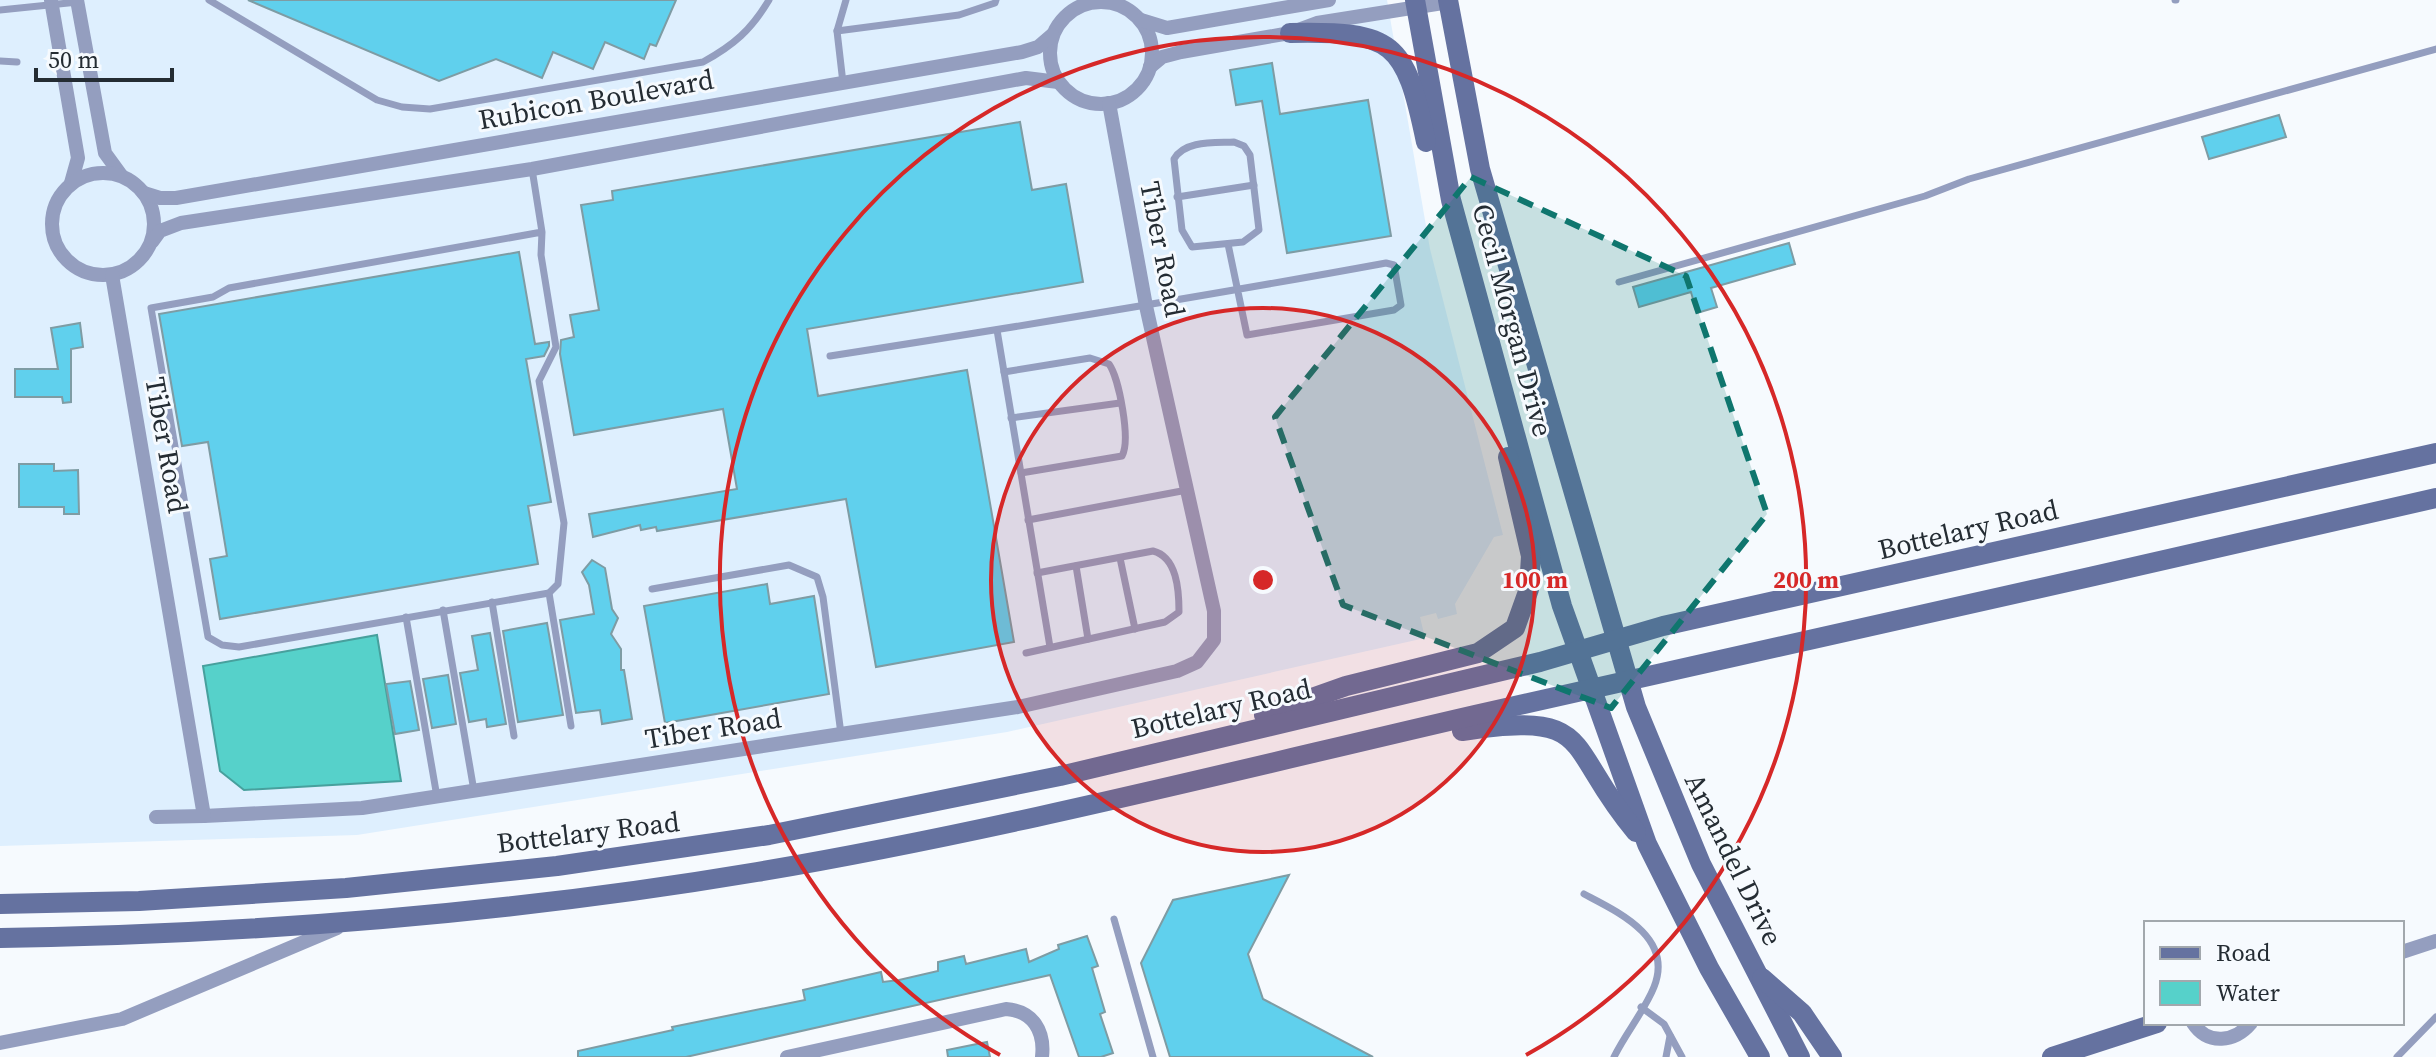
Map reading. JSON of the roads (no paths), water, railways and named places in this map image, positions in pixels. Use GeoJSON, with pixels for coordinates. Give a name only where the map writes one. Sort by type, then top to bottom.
{"type":"FeatureCollection","features":[{"type":"Feature","properties":{"kind":"main road","name":"Cecil Morgan Drive"},"geometry":{"type":"LineString","coordinates":[[1449,1],[1480,169],[1628,681]]}},
{"type":"Feature","properties":{"kind":"main road","name":"Cecil Morgan Drive"},"geometry":{"type":"LineString","coordinates":[[1415,4],[1451,200],[1590,690]]}},
{"type":"Feature","properties":{"kind":"main road"},"geometry":{"type":"LineString","coordinates":[[1290,33],[1358,34],[1388,46],[1399,57],[1414,85],[1426,142],[1451,200]]}},
{"type":"Feature","properties":{"kind":"main road"},"geometry":{"type":"LineString","coordinates":[[1174,747],[1346,686],[1478,653],[1515,628],[1529,589],[1531,556],[1482,344],[1475,286]]}},
{"type":"Feature","properties":{"kind":"main road","name":"Bottelary Road"},"geometry":{"type":"LineString","coordinates":[[0,904],[255,895],[587,862],[769,835],[900,810],[1617,639],[2436,453]]}},
{"type":"Feature","properties":{"kind":"main road"},"geometry":{"type":"LineString","coordinates":[[0,938],[199,932],[356,922],[544,902],[833,858],[1066,810],[2436,498]]}},
{"type":"Feature","properties":{"kind":"main road","name":"Amandel Drive"},"geometry":{"type":"LineString","coordinates":[[1628,681],[1664,779],[1701,864],[1800,1057]]}},
{"type":"Feature","properties":{"kind":"main road"},"geometry":{"type":"LineString","coordinates":[[1590,690],[1647,844],[1709,968],[1760,1057]]}},
{"type":"Feature","properties":{"kind":"main road"},"geometry":{"type":"LineString","coordinates":[[1346,745],[1512,723],[1550,726],[1570,736],[1605,790],[1647,844]]}},
{"type":"Feature","properties":{"kind":"main road"},"geometry":{"type":"LineString","coordinates":[[1759,975],[1788,998],[1832,1057]]}},
{"type":"Feature","properties":{"kind":"main road"},"geometry":{"type":"LineString","coordinates":[[2052,1057],[2151,1025]]}},
{"type":"Feature","properties":{"kind":"street"},"geometry":{"type":"LineString","coordinates":[[1141,20],[1167,28],[1329,0]]}},
{"type":"Feature","properties":{"kind":"street"},"geometry":{"type":"LineString","coordinates":[[52,3],[77,152],[77,168],[71,183],[56,202],[52,216],[57,247],[78,269],[93,275],[112,275],[135,264],[152,242],[154,217],[144,193],[121,175],[105,153],[78,1]]}},
{"type":"Feature","properties":{"kind":"street"},"geometry":{"type":"LineString","coordinates":[[1091,1],[1110,2],[1127,8],[1141,20],[1150,36],[1150,67],[1142,85],[1131,95],[1109,103],[1083,101],[1058,82],[1051,67],[1052,35],[1062,20],[1091,1]]}},
{"type":"Feature","properties":{"kind":"street"},"geometry":{"type":"LineString","coordinates":[[1150,67],[1170,54],[1290,33],[1317,23],[1415,4],[1449,1]]}},
{"type":"Feature","properties":{"kind":"street","name":"Rubicon Boulevard"},"geometry":{"type":"LineString","coordinates":[[144,193],[160,198],[176,198],[1022,52],[1038,47],[1052,35]]}},
{"type":"Feature","properties":{"kind":"street","name":"Rubicon Boulevard"},"geometry":{"type":"LineString","coordinates":[[152,242],[160,231],[174,225],[532,169],[1026,78],[1058,82]]}},
{"type":"Feature","properties":{"kind":"street","name":"Tiber Road"},"geometry":{"type":"LineString","coordinates":[[112,275],[204,816],[362,808],[1018,707],[1177,671],[1197,662],[1209,650],[1216,631],[1189,489],[1146,306],[1109,103]]}},
{"type":"Feature","properties":{"kind":"street"},"geometry":{"type":"LineString","coordinates":[[71,183],[91,174],[121,175]]}},
{"type":"Feature","properties":{"kind":"street"},"geometry":{"type":"LineString","coordinates":[[156,817],[204,816]]}},
{"type":"Feature","properties":{"kind":"street"},"geometry":{"type":"LineString","coordinates":[[0,1043],[122,1019],[356,922]]}},
{"type":"Feature","properties":{"kind":"street"},"geometry":{"type":"LineString","coordinates":[[2404,951],[2436,941]]}},
{"type":"Feature","properties":{"kind":"street"},"geometry":{"type":"LineString","coordinates":[[787,1057],[821,1053],[1006,1009],[1025,1012],[1036,1022],[1043,1042],[1042,1057]]}},
{"type":"Feature","properties":{"kind":"street"},"geometry":{"type":"LineString","coordinates":[[2195,1025],[2207,1036],[2218,1040],[2242,1033],[2249,1025]]}},
{"type":"Feature","properties":{"kind":"lane"},"geometry":{"type":"LineString","coordinates":[[209,0],[377,100],[402,107],[430,109],[703,62],[734,45],[754,24],[769,0]]}},
{"type":"Feature","properties":{"kind":"lane"},"geometry":{"type":"LineString","coordinates":[[843,83],[837,31],[846,0]]}},
{"type":"Feature","properties":{"kind":"lane"},"geometry":{"type":"LineString","coordinates":[[837,31],[959,15],[995,3],[996,0]]}},
{"type":"Feature","properties":{"kind":"lane"},"geometry":{"type":"LineString","coordinates":[[0,10],[78,1]]}},
{"type":"Feature","properties":{"kind":"lane"},"geometry":{"type":"LineString","coordinates":[[1619,282],[1925,196],[1969,179],[2436,49]]}},
{"type":"Feature","properties":{"kind":"lane"},"geometry":{"type":"LineString","coordinates":[[0,61],[17,62]]}},
{"type":"Feature","properties":{"kind":"lane"},"geometry":{"type":"LineString","coordinates":[[1234,142],[1244,146],[1250,155],[1259,230],[1243,242],[1192,247],[1182,230],[1177,197],[1173,167],[1176,153],[1206,144],[1234,142]]}},
{"type":"Feature","properties":{"kind":"lane"},"geometry":{"type":"LineString","coordinates":[[532,169],[542,232],[541,255],[556,347],[539,381],[564,523],[558,584],[549,593],[239,647],[222,645],[208,637],[151,308],[213,297],[229,288],[542,232]]}},
{"type":"Feature","properties":{"kind":"lane"},"geometry":{"type":"LineString","coordinates":[[1177,197],[1254,185]]}},
{"type":"Feature","properties":{"kind":"lane"},"geometry":{"type":"LineString","coordinates":[[830,356],[1146,306],[1238,290],[1386,263],[1394,265],[1397,271],[1401,305],[1394,310],[1247,335],[1238,290],[1228,244]]}},
{"type":"Feature","properties":{"kind":"lane"},"geometry":{"type":"LineString","coordinates":[[997,330],[1050,647]]}},
{"type":"Feature","properties":{"kind":"lane"},"geometry":{"type":"LineString","coordinates":[[1004,372],[1099,358],[1114,370],[1120,403],[1126,442],[1122,456],[1021,473]]}},
{"type":"Feature","properties":{"kind":"lane"},"geometry":{"type":"LineString","coordinates":[[1011,418],[1120,403]]}},
{"type":"Feature","properties":{"kind":"lane"},"geometry":{"type":"LineString","coordinates":[[1028,520],[1189,489]]}},
{"type":"Feature","properties":{"kind":"lane"},"geometry":{"type":"LineString","coordinates":[[1026,653],[1176,617],[1179,599],[1171,562],[1163,553],[1153,551],[1037,573]]}},
{"type":"Feature","properties":{"kind":"lane"},"geometry":{"type":"LineString","coordinates":[[1120,558],[1135,629]]}},
{"type":"Feature","properties":{"kind":"lane"},"geometry":{"type":"LineString","coordinates":[[652,589],[789,565],[817,577],[823,597],[841,734]]}},
{"type":"Feature","properties":{"kind":"lane"},"geometry":{"type":"LineString","coordinates":[[1076,566],[1088,639]]}},
{"type":"Feature","properties":{"kind":"lane"},"geometry":{"type":"LineString","coordinates":[[549,593],[571,726]]}},
{"type":"Feature","properties":{"kind":"lane"},"geometry":{"type":"LineString","coordinates":[[492,602],[514,736]]}},
{"type":"Feature","properties":{"kind":"lane"},"geometry":{"type":"LineString","coordinates":[[443,610],[474,791]]}},
{"type":"Feature","properties":{"kind":"lane"},"geometry":{"type":"LineString","coordinates":[[406,617],[437,797]]}},
{"type":"Feature","properties":{"kind":"lane"},"geometry":{"type":"LineString","coordinates":[[1584,894],[1626,917],[1649,939],[1657,974],[1655,985],[1614,1057]]}},
{"type":"Feature","properties":{"kind":"lane"},"geometry":{"type":"LineString","coordinates":[[1114,919],[1153,1057]]}},
{"type":"Feature","properties":{"kind":"lane"},"geometry":{"type":"LineString","coordinates":[[1641,1007],[1657,1017],[1682,1057]]}},
{"type":"Feature","properties":{"kind":"lane"},"geometry":{"type":"LineString","coordinates":[[2397,1057],[2436,1017]]}},
{"type":"Feature","properties":{"kind":"lane"},"geometry":{"type":"LineString","coordinates":[[1666,1057],[1670,1034]]}},
{"type":"Feature","properties":{"kind":"water"},"geometry":{"type":"Polygon","coordinates":[[[377,635],[401,781],[244,790],[220,771],[203,666],[377,635]]]}}]}
